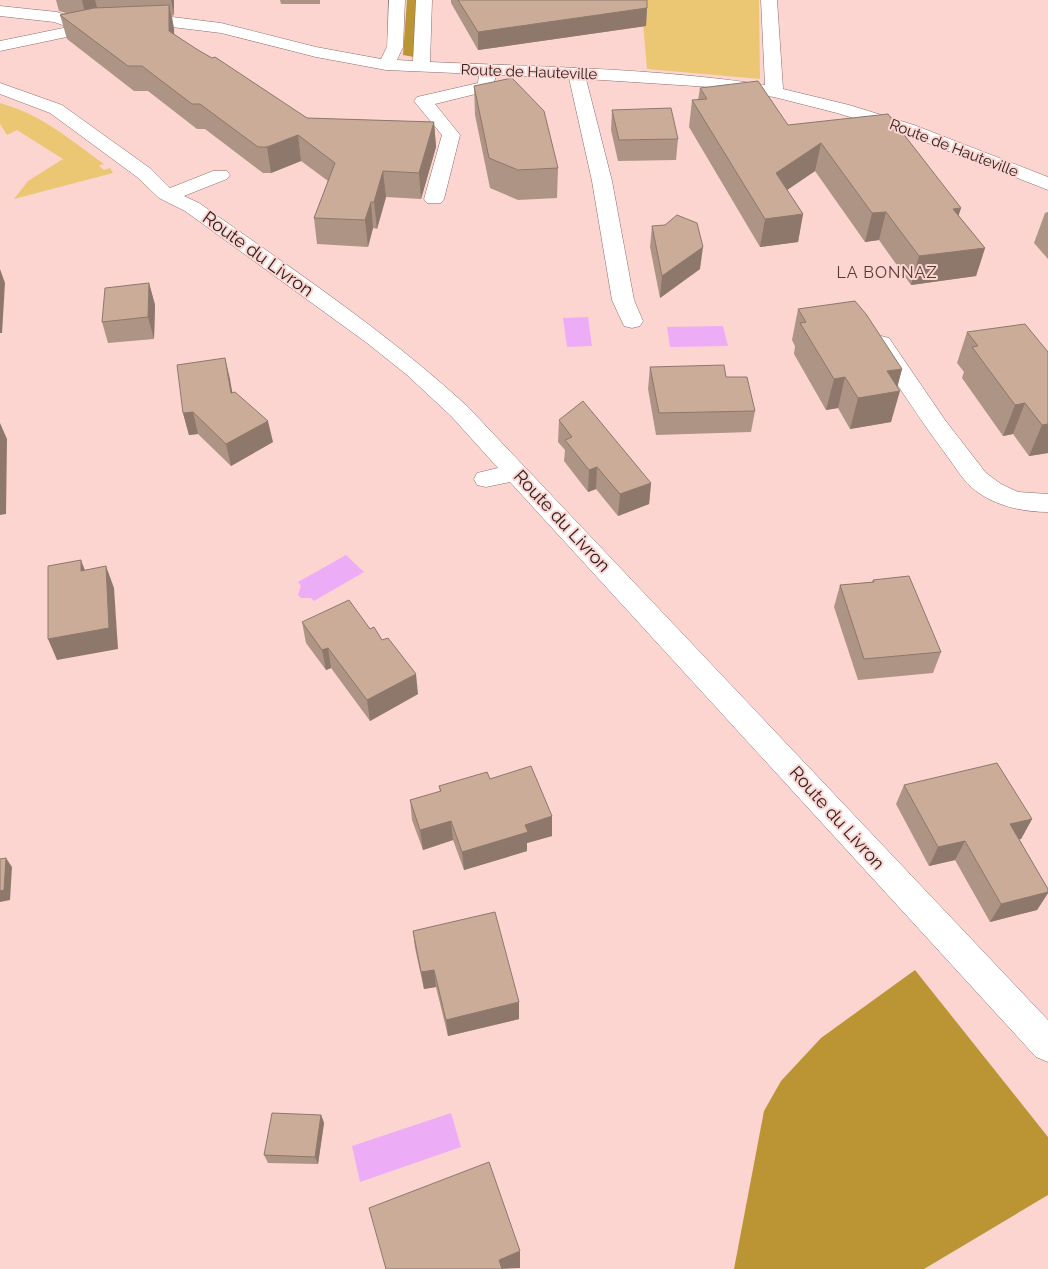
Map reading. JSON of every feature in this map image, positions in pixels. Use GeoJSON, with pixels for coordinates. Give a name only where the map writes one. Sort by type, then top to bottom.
{"type":"FeatureCollection","features":[{"type":"Feature","properties":{"kind":"street"},"geometry":{"type":"LineString","coordinates":[[386,65],[395,47],[397,0]]}},
{"type":"Feature","properties":{"kind":"street"},"geometry":{"type":"LineString","coordinates":[[421,68],[424,0]]}},
{"type":"Feature","properties":{"kind":"street"},"geometry":{"type":"LineString","coordinates":[[769,0],[774,92]]}},
{"type":"Feature","properties":{"kind":"street"},"geometry":{"type":"LineString","coordinates":[[0,11],[57,17],[84,28]]}},
{"type":"Feature","properties":{"kind":"street","name":"Route de Hauteville"},"geometry":{"type":"LineString","coordinates":[[0,46],[84,28],[145,22],[209,26],[254,35],[340,58],[386,65],[655,77],[774,92],[843,109],[908,129],[1048,184]]}},
{"type":"Feature","properties":{"kind":"street"},"geometry":{"type":"LineString","coordinates":[[434,199],[451,135],[423,101],[486,86],[488,70]]}},
{"type":"Feature","properties":{"kind":"street"},"geometry":{"type":"LineString","coordinates":[[576,73],[602,181],[623,300],[632,321]]}},
{"type":"Feature","properties":{"kind":"street","name":"Route du Livron"},"geometry":{"type":"LineString","coordinates":[[0,88],[46,104],[67,116],[144,173],[148,180],[192,207],[382,343],[415,370],[459,411],[517,472],[1048,1045]]}},
{"type":"Feature","properties":{"kind":"street"},"geometry":{"type":"LineString","coordinates":[[170,195],[220,176]]}},
{"type":"Feature","properties":{"kind":"street"},"geometry":{"type":"LineString","coordinates":[[881,343],[942,433],[977,480],[994,492],[1006,497],[1031,503],[1048,503]]}},
{"type":"Feature","properties":{"kind":"street"},"geometry":{"type":"LineString","coordinates":[[486,479],[517,472]]}},
{"type":"Feature","properties":{"kind":"shaded area"},"geometry":{"type":"Polygon","coordinates":[[[407,0],[418,0],[414,57],[403,55],[407,0]]]}},
{"type":"Feature","properties":{"kind":"shaded area"},"geometry":{"type":"Polygon","coordinates":[[[641,0],[759,0],[760,79],[647,69],[641,0]]]}},
{"type":"Feature","properties":{"kind":"shaded area"},"geometry":{"type":"Polygon","coordinates":[[[0,103],[43,121],[104,164],[99,166],[104,170],[110,168],[113,173],[14,199],[28,181],[63,159],[17,130],[7,135],[0,124],[0,103]]]}},
{"type":"Feature","properties":{"kind":"shaded area"},"geometry":{"type":"Polygon","coordinates":[[[588,317],[592,346],[567,347],[563,318],[588,317]]]}},
{"type":"Feature","properties":{"kind":"shaded area"},"geometry":{"type":"Polygon","coordinates":[[[723,326],[728,346],[670,347],[667,327],[723,326]]]}},
{"type":"Feature","properties":{"kind":"shaded area"},"geometry":{"type":"Polygon","coordinates":[[[346,555],[364,572],[314,601],[311,598],[301,598],[298,595],[301,586],[298,582],[346,555]]]}},
{"type":"Feature","properties":{"kind":"shaded area"},"geometry":{"type":"Polygon","coordinates":[[[915,970],[1048,1137],[1048,1195],[924,1269],[734,1269],[764,1111],[781,1081],[821,1038],[915,970]]]}},
{"type":"Feature","properties":{"kind":"shaded area"},"geometry":{"type":"Polygon","coordinates":[[[451,1113],[461,1147],[360,1182],[352,1146],[451,1113]]]}},
{"type":"Feature","properties":{"kind":"building"},"geometry":{"type":"Polygon","coordinates":[[[458,0],[647,0],[647,8],[478,32],[458,0]]]}},
{"type":"Feature","properties":{"kind":"building"},"geometry":{"type":"Polygon","coordinates":[[[169,5],[169,31],[212,58],[215,57],[307,118],[434,122],[419,173],[383,171],[374,202],[371,202],[365,220],[314,218],[335,163],[298,135],[267,147],[258,147],[200,104],[192,104],[142,66],[128,66],[60,15],[94,8],[169,5]]]}},
{"type":"Feature","properties":{"kind":"building"},"geometry":{"type":"Polygon","coordinates":[[[512,78],[544,111],[558,168],[518,170],[489,158],[474,86],[512,78]]]}},
{"type":"Feature","properties":{"kind":"building"},"geometry":{"type":"Polygon","coordinates":[[[758,81],[788,125],[888,114],[961,208],[953,209],[985,248],[919,256],[886,212],[872,213],[821,143],[776,173],[803,214],[765,219],[692,100],[707,99],[700,88],[758,81]]]}},
{"type":"Feature","properties":{"kind":"building"},"geometry":{"type":"Polygon","coordinates":[[[671,108],[678,139],[619,140],[612,110],[671,108]]]}},
{"type":"Feature","properties":{"kind":"building"},"geometry":{"type":"Polygon","coordinates":[[[677,215],[697,223],[703,247],[662,276],[652,226],[665,225],[677,215]]]}},
{"type":"Feature","properties":{"kind":"building"},"geometry":{"type":"Polygon","coordinates":[[[149,283],[148,317],[102,322],[105,288],[149,283]]]}},
{"type":"Feature","properties":{"kind":"building"},"geometry":{"type":"Polygon","coordinates":[[[855,301],[866,314],[902,369],[887,371],[900,391],[858,398],[845,377],[834,379],[800,323],[806,322],[798,309],[855,301]]]}},
{"type":"Feature","properties":{"kind":"building"},"geometry":{"type":"Polygon","coordinates":[[[1025,324],[1048,352],[1048,424],[1042,425],[1025,403],[1015,405],[972,347],[978,346],[967,332],[1025,324]]]}},
{"type":"Feature","properties":{"kind":"building"},"geometry":{"type":"Polygon","coordinates":[[[225,358],[231,393],[235,392],[268,421],[226,444],[193,412],[183,413],[177,365],[225,358]]]}},
{"type":"Feature","properties":{"kind":"building"},"geometry":{"type":"Polygon","coordinates":[[[724,365],[726,377],[747,377],[755,411],[659,413],[650,367],[724,365]]]}},
{"type":"Feature","properties":{"kind":"building"},"geometry":{"type":"Polygon","coordinates":[[[583,401],[651,483],[620,494],[597,467],[589,470],[565,440],[572,437],[559,420],[583,401]]]}},
{"type":"Feature","properties":{"kind":"building"},"geometry":{"type":"Polygon","coordinates":[[[81,560],[81,571],[106,566],[109,628],[48,639],[48,566],[81,560]]]}},
{"type":"Feature","properties":{"kind":"building"},"geometry":{"type":"Polygon","coordinates":[[[909,576],[941,652],[864,659],[840,585],[909,576]]]}},
{"type":"Feature","properties":{"kind":"building"},"geometry":{"type":"Polygon","coordinates":[[[349,600],[370,629],[374,627],[382,640],[388,638],[416,674],[367,700],[328,648],[322,650],[302,622],[349,600]]]}},
{"type":"Feature","properties":{"kind":"building"},"geometry":{"type":"Polygon","coordinates":[[[997,763],[1032,819],[1010,824],[1048,889],[1048,892],[1001,904],[965,841],[938,847],[904,785],[997,763]]]}},
{"type":"Feature","properties":{"kind":"building"},"geometry":{"type":"Polygon","coordinates":[[[531,766],[552,816],[525,825],[528,832],[462,852],[451,821],[420,830],[410,800],[441,791],[439,786],[487,772],[490,779],[531,766]]]}},
{"type":"Feature","properties":{"kind":"building"},"geometry":{"type":"Polygon","coordinates":[[[6,858],[4,890],[0,891],[0,859],[6,858]]]}},
{"type":"Feature","properties":{"kind":"building"},"geometry":{"type":"Polygon","coordinates":[[[495,912],[519,1002],[446,1020],[434,970],[421,972],[413,931],[495,912]]]}},
{"type":"Feature","properties":{"kind":"building"},"geometry":{"type":"Polygon","coordinates":[[[272,1113],[321,1115],[315,1157],[264,1155],[272,1113]]]}},
{"type":"Feature","properties":{"kind":"building"},"geometry":{"type":"Polygon","coordinates":[[[489,1162],[520,1251],[499,1260],[502,1269],[386,1269],[369,1208],[489,1162]]]}},
{"type":"Feature","properties":{"kind":"district","name":"LA BONNAZ"},"geometry":{"type":"Point","coordinates":[887,272]}}]}
